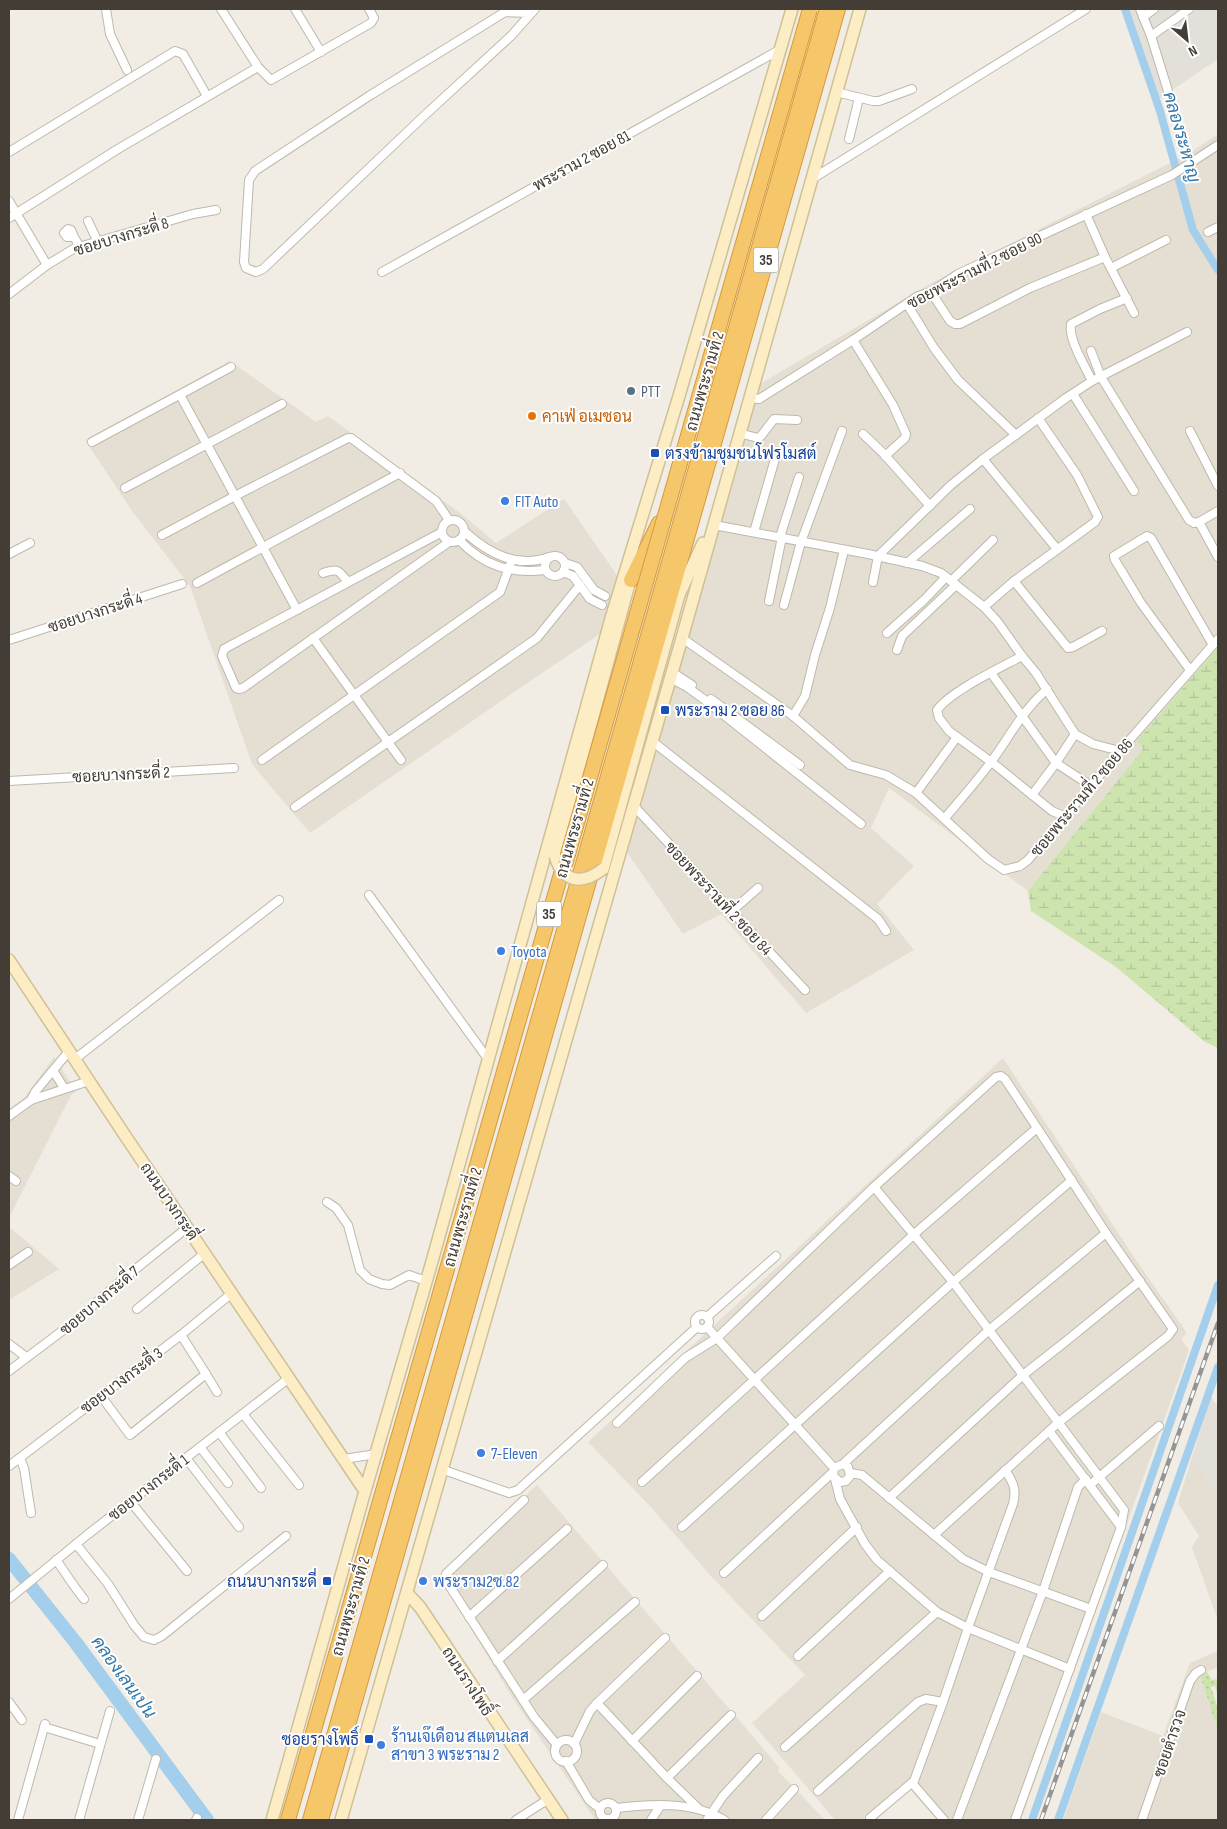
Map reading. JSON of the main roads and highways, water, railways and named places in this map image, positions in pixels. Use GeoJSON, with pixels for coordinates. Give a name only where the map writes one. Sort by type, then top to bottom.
{"type":"FeatureCollection","features":[{"type":"Feature","properties":{"kind":"highway","name":"ถนนพระรามที่ 2"},"geometry":{"type":"LineString","coordinates":[[288,1820],[810,9]]}},
{"type":"Feature","properties":{"kind":"highway"},"geometry":{"type":"LineString","coordinates":[[295,1820],[565,865],[810,9]]}},
{"type":"Feature","properties":{"kind":"highway"},"geometry":{"type":"LineString","coordinates":[[310,1820],[827,9]]}},
{"type":"Feature","properties":{"kind":"highway","name":"ถนนพระรามที่ 2"},"geometry":{"type":"LineString","coordinates":[[321,1820],[838,9]]}},
{"type":"Feature","properties":{"kind":"highway"},"geometry":{"type":"LineString","coordinates":[[631,580],[668,504]]}},
{"type":"Feature","properties":{"kind":"highway"},"geometry":{"type":"LineString","coordinates":[[679,595],[695,510]]}},
{"type":"Feature","properties":{"kind":"main road","name":"ถนนพระรามที่ 2"},"geometry":{"type":"LineString","coordinates":[[272,1820],[426,1281],[612,614],[792,9]]}},
{"type":"Feature","properties":{"kind":"main road","name":"35"},"geometry":{"type":"LineString","coordinates":[[341,1820],[682,638],[860,9]]}},
{"type":"Feature","properties":{"kind":"main road"},"geometry":{"type":"LineString","coordinates":[[648,497],[631,580],[555,856],[562,872],[572,878],[588,878],[603,869],[679,595],[717,512]]}},
{"type":"Feature","properties":{"kind":"main road","name":"ถนนบางกระดี่"},"geometry":{"type":"LineString","coordinates":[[9,960],[365,1491]]}},
{"type":"Feature","properties":{"kind":"main road","name":"ถนนรางโพธิ์"},"geometry":{"type":"LineString","coordinates":[[406,1592],[420,1607],[562,1820]]}},
{"type":"Feature","properties":{"kind":"waterway","name":"คลองระหาญ"},"geometry":{"type":"LineString","coordinates":[[1125,9],[1160,111],[1193,230],[1218,270]]}},
{"type":"Feature","properties":{"kind":"waterway"},"geometry":{"type":"LineString","coordinates":[[1032,1820],[1218,1285]]}},
{"type":"Feature","properties":{"kind":"waterway"},"geometry":{"type":"LineString","coordinates":[[1058,1820],[1218,1367]]}},
{"type":"Feature","properties":{"kind":"waterway","name":"คลองเลนเปน"},"geometry":{"type":"LineString","coordinates":[[9,1559],[76,1643],[207,1820]]}},
{"type":"Feature","properties":{"kind":"railway"},"geometry":{"type":"LineString","coordinates":[[1041,1820],[1218,1323]]}},
{"type":"Feature","properties":{"kind":"place","name":"PTT"},"geometry":{"type":"Point","coordinates":[631,391]}},
{"type":"Feature","properties":{"kind":"place","name":"คาเฟ่ อเมซอน"},"geometry":{"type":"Point","coordinates":[532,416]}},
{"type":"Feature","properties":{"kind":"place","name":"ตรงข้ามชุมชนโฟรโมสต์"},"geometry":{"type":"Point","coordinates":[655,453]}},
{"type":"Feature","properties":{"kind":"place","name":"FIT Auto"},"geometry":{"type":"Point","coordinates":[505,501]}},
{"type":"Feature","properties":{"kind":"place","name":"พระราม 2 ซอย 86"},"geometry":{"type":"Point","coordinates":[665,710]}},
{"type":"Feature","properties":{"kind":"place","name":"Toyota"},"geometry":{"type":"Point","coordinates":[501,951]}},
{"type":"Feature","properties":{"kind":"place","name":"7-Eleven"},"geometry":{"type":"Point","coordinates":[481,1453]}},
{"type":"Feature","properties":{"kind":"place","name":"ถนนบางกระดี่"},"geometry":{"type":"Point","coordinates":[327,1581]}},
{"type":"Feature","properties":{"kind":"place","name":"พระราม2ซ.82"},"geometry":{"type":"Point","coordinates":[423,1581]}},
{"type":"Feature","properties":{"kind":"place","name":"ซอยรางโพธิ์"},"geometry":{"type":"Point","coordinates":[369,1739]}},
{"type":"Feature","properties":{"kind":"place","name":"ร้านเจ๊เดือน สแตนเลส สาขา 3 พระราม 2"},"geometry":{"type":"Point","coordinates":[381,1745]}}]}
